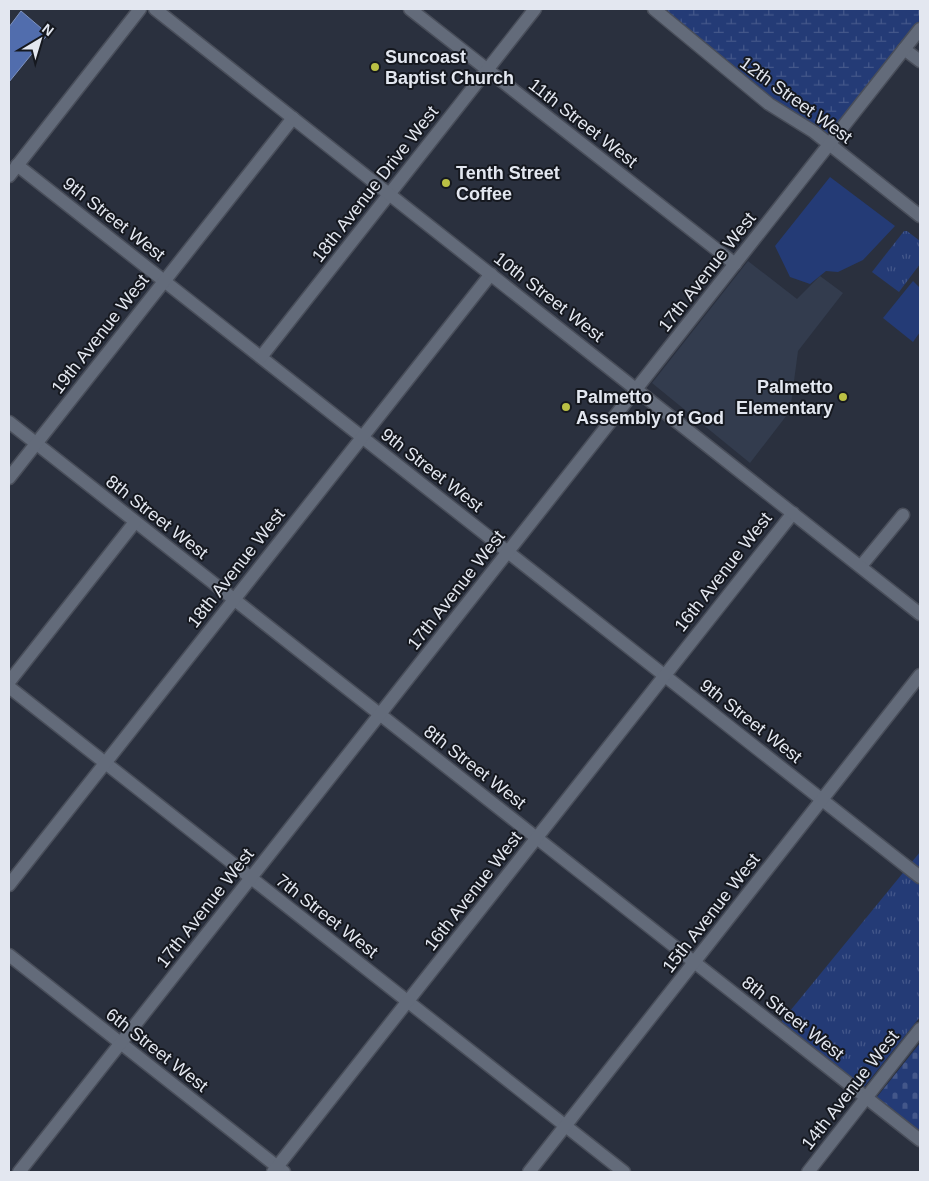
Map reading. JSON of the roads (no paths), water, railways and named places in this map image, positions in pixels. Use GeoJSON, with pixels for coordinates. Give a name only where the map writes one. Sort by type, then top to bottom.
{"type":"FeatureCollection","features":[{"type":"Feature","properties":{"kind":"street"},"geometry":{"type":"LineString","coordinates":[[9,176],[140,9]]}},
{"type":"Feature","properties":{"kind":"street","name":"10th Street West"},"geometry":{"type":"LineString","coordinates":[[155,9],[920,614]]}},
{"type":"Feature","properties":{"kind":"street","name":"11th Street West"},"geometry":{"type":"LineString","coordinates":[[410,9],[735,264]]}},
{"type":"Feature","properties":{"kind":"street","name":"18th Avenue Drive West"},"geometry":{"type":"LineString","coordinates":[[260,357],[535,9]]}},
{"type":"Feature","properties":{"kind":"street","name":"12th Street West"},"geometry":{"type":"LineString","coordinates":[[654,9],[769,104],[829,144],[920,216]]}},
{"type":"Feature","properties":{"kind":"street","name":"17th Avenue West"},"geometry":{"type":"LineString","coordinates":[[19,1172],[920,29]]}},
{"type":"Feature","properties":{"kind":"street"},"geometry":{"type":"LineString","coordinates":[[904,49],[920,61]]}},
{"type":"Feature","properties":{"kind":"street","name":"19th Avenue West"},"geometry":{"type":"LineString","coordinates":[[9,478],[293,118]]}},
{"type":"Feature","properties":{"kind":"street","name":"9th Street West"},"geometry":{"type":"LineString","coordinates":[[17,165],[920,877]]}},
{"type":"Feature","properties":{"kind":"street","name":"18th Avenue West"},"geometry":{"type":"LineString","coordinates":[[9,885],[490,274]]}},
{"type":"Feature","properties":{"kind":"street","name":"8th Street West"},"geometry":{"type":"LineString","coordinates":[[9,422],[920,1140]]}},
{"type":"Feature","properties":{"kind":"street","name":"16th Avenue West"},"geometry":{"type":"LineString","coordinates":[[278,1170],[793,513]]}},
{"type":"Feature","properties":{"kind":"street"},"geometry":{"type":"LineString","coordinates":[[861,566],[903,515]]}},
{"type":"Feature","properties":{"kind":"street"},"geometry":{"type":"LineString","coordinates":[[9,682],[135,522]]}},
{"type":"Feature","properties":{"kind":"street","name":"15th Avenue West"},"geometry":{"type":"LineString","coordinates":[[529,1172],[920,675]]}},
{"type":"Feature","properties":{"kind":"street","name":"7th Street West"},"geometry":{"type":"LineString","coordinates":[[9,687],[624,1172]]}},
{"type":"Feature","properties":{"kind":"street","name":"6th Street West"},"geometry":{"type":"LineString","coordinates":[[9,955],[278,1170]]}},
{"type":"Feature","properties":{"kind":"street","name":"14th Avenue West"},"geometry":{"type":"LineString","coordinates":[[808,1172],[920,1029]]}},
{"type":"Feature","properties":{"kind":"place","name":"Suncoast Baptist Church"},"geometry":{"type":"Point","coordinates":[375,67]}},
{"type":"Feature","properties":{"kind":"place","name":"Tenth Street Coffee"},"geometry":{"type":"Point","coordinates":[446,183]}},
{"type":"Feature","properties":{"kind":"place","name":"Palmetto Elementary"},"geometry":{"type":"Point","coordinates":[843,397]}},
{"type":"Feature","properties":{"kind":"place","name":"Palmetto Assembly of God"},"geometry":{"type":"Point","coordinates":[566,407]}}]}
